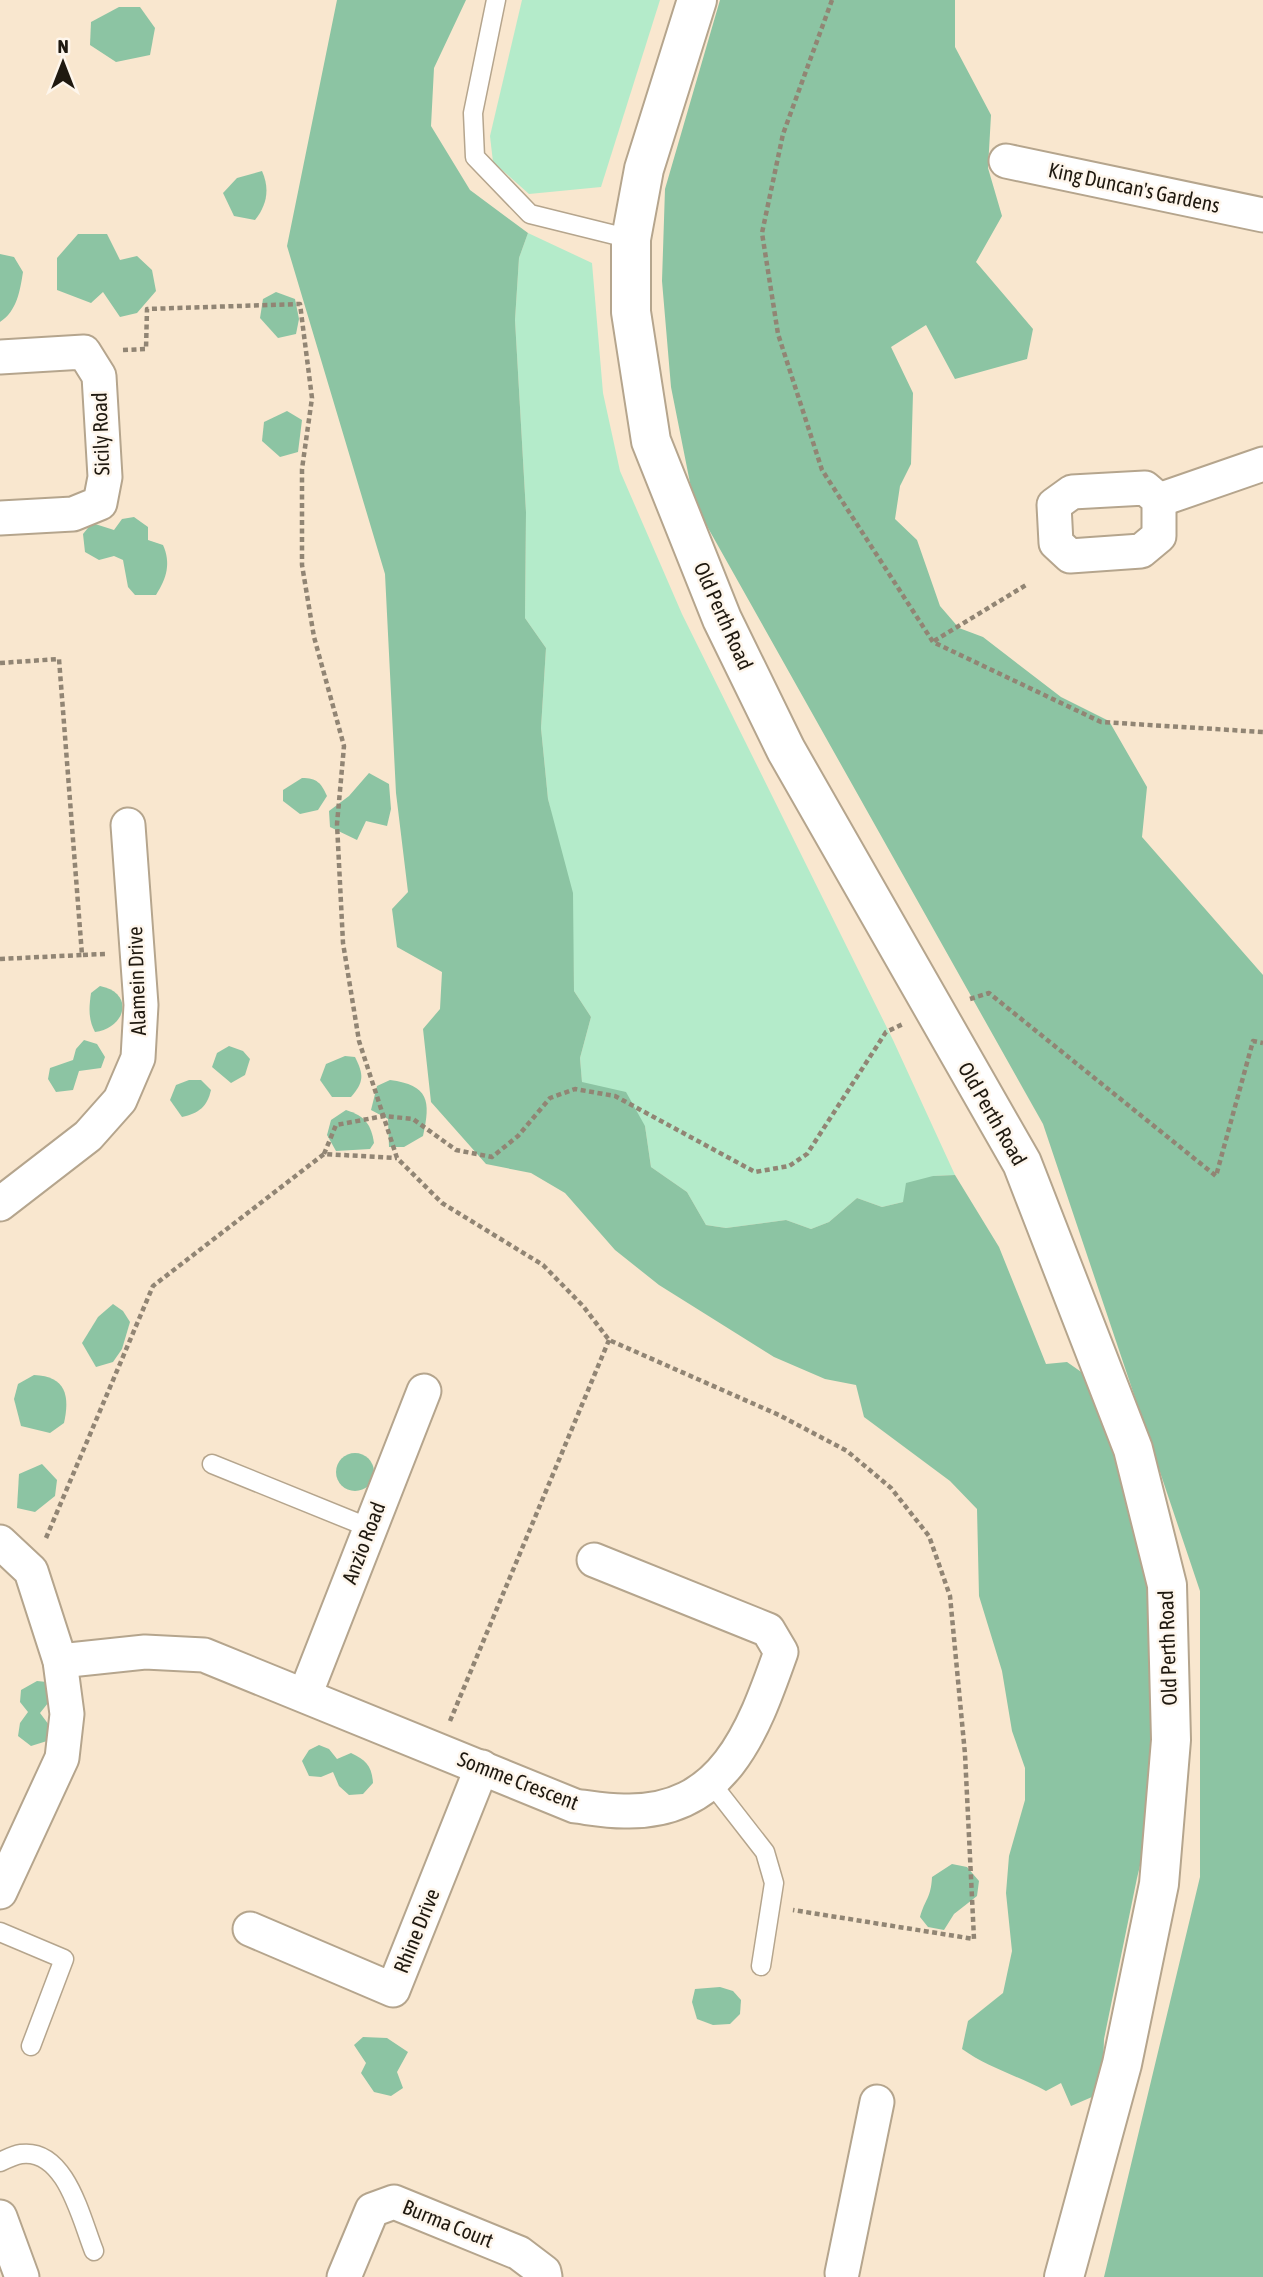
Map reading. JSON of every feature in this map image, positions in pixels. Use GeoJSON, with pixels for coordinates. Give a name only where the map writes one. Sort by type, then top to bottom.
{"type":"FeatureCollection","features":[{"type":"Feature","properties":{"kind":"main road","name":"Old Perth Road"},"geometry":{"type":"LineString","coordinates":[[697,0],[644,169],[631,239],[631,312],[650,441],[722,619],[786,750],[1027,1175],[1133,1449],[1167,1585],[1171,1740],[1159,1884],[1122,2064],[1064,2277]]}},
{"type":"Feature","properties":{"kind":"street","name":"King Duncan's Gardens"},"geometry":{"type":"LineString","coordinates":[[1006,161],[1263,215]]}},
{"type":"Feature","properties":{"kind":"street"},"geometry":{"type":"LineString","coordinates":[[0,357],[84,352]]}},
{"type":"Feature","properties":{"kind":"street","name":"Sicily Road"},"geometry":{"type":"LineString","coordinates":[[0,518],[73,514],[100,503],[106,477],[99,376],[84,352]]}},
{"type":"Feature","properties":{"kind":"street"},"geometry":{"type":"LineString","coordinates":[[1159,500],[1263,464]]}},
{"type":"Feature","properties":{"kind":"street","name":"Alamein Drive"},"geometry":{"type":"LineString","coordinates":[[0,1204],[88,1136],[120,1100],[138,1058],[141,1005],[128,825]]}},
{"type":"Feature","properties":{"kind":"street","name":"Anzio Road"},"geometry":{"type":"LineString","coordinates":[[304,1695],[424,1391]]}},
{"type":"Feature","properties":{"kind":"street"},"geometry":{"type":"LineString","coordinates":[[0,1542],[32,1571],[60,1661],[67,1714],[62,1758],[0,1892]]}},
{"type":"Feature","properties":{"kind":"street","name":"Somme Crescent"},"geometry":{"type":"LineString","coordinates":[[60,1661],[145,1652],[204,1655],[575,1806],[626,1811],[671,1804],[712,1784],[743,1747],[781,1653],[768,1630],[594,1560]]}},
{"type":"Feature","properties":{"kind":"street","name":"Rhine Drive"},"geometry":{"type":"LineString","coordinates":[[250,1929],[393,1990],[482,1767]]}},
{"type":"Feature","properties":{"kind":"street"},"geometry":{"type":"LineString","coordinates":[[845,2276],[877,2102]]}},
{"type":"Feature","properties":{"kind":"street","name":"Burma Court"},"geometry":{"type":"LineString","coordinates":[[344,2277],[372,2210],[394,2203],[519,2253],[544,2272],[545,2277]]}},
{"type":"Feature","properties":{"kind":"street"},"geometry":{"type":"LineString","coordinates":[[0,2217],[22,2277]]}},
{"type":"Feature","properties":{"kind":"lane"},"geometry":{"type":"LineString","coordinates":[[496,0],[473,113],[475,157],[530,214],[631,239]]}},
{"type":"Feature","properties":{"kind":"lane"},"geometry":{"type":"LineString","coordinates":[[212,1464],[370,1528]]}},
{"type":"Feature","properties":{"kind":"lane"},"geometry":{"type":"LineString","coordinates":[[712,1784],[765,1852],[774,1883],[761,1966]]}},
{"type":"Feature","properties":{"kind":"lane"},"geometry":{"type":"LineString","coordinates":[[0,1932],[64,1959],[30,2046]]}},
{"type":"Feature","properties":{"kind":"lane"},"geometry":{"type":"LineString","coordinates":[[0,2162],[21,2154],[43,2157],[62,2172],[94,2251]]}},
{"type":"Feature","properties":{"kind":"path"},"geometry":{"type":"LineString","coordinates":[[832,0],[783,134],[762,233],[778,334],[822,470],[933,642],[1101,722],[1263,732]]}},
{"type":"Feature","properties":{"kind":"path"},"geometry":{"type":"LineString","coordinates":[[84,352],[146,349],[147,309],[300,304],[312,398],[302,469],[302,565],[314,637],[344,746],[337,824],[343,943],[359,1041],[397,1158],[442,1203],[543,1265],[583,1306],[609,1340],[779,1415],[846,1451],[891,1488],[929,1536],[950,1596],[965,1754],[974,1939],[772,1906]]}},
{"type":"Feature","properties":{"kind":"path"},"geometry":{"type":"LineString","coordinates":[[933,642],[1026,585]]}},
{"type":"Feature","properties":{"kind":"path"},"geometry":{"type":"LineString","coordinates":[[0,663],[60,659],[82,955]]}},
{"type":"Feature","properties":{"kind":"path"},"geometry":{"type":"LineString","coordinates":[[0,960],[138,952]]}},
{"type":"Feature","properties":{"kind":"path"},"geometry":{"type":"LineString","coordinates":[[32,1571],[153,1286],[324,1154],[336,1125],[384,1116],[413,1119],[456,1150],[492,1157],[518,1136],[550,1098],[575,1089],[615,1096],[755,1172],[789,1166],[807,1154],[886,1032],[933,1010],[989,993],[1216,1176],[1253,1041],[1263,1043]]}},
{"type":"Feature","properties":{"kind":"path"},"geometry":{"type":"LineString","coordinates":[[324,1154],[397,1158]]}},
{"type":"Feature","properties":{"kind":"path"},"geometry":{"type":"LineString","coordinates":[[438,1751],[609,1340]]}},
{"type":"Feature","properties":{"kind":"green space"},"geometry":{"type":"Polygon","coordinates":[[[337,0],[466,0],[434,68],[431,126],[470,190],[528,233],[519,258],[515,320],[526,512],[525,618],[546,648],[541,728],[548,799],[573,893],[574,991],[591,1017],[580,1058],[582,1082],[626,1092],[645,1126],[651,1167],[687,1192],[706,1225],[726,1228],[786,1220],[811,1229],[829,1222],[857,1198],[882,1207],[903,1202],[906,1183],[933,1176],[955,1175],[999,1247],[1046,1364],[1067,1362],[1107,1390],[1161,1592],[1148,1660],[1158,1702],[1161,1779],[1137,1878],[1104,2039],[1103,2068],[1092,2097],[1071,2106],[1061,2083],[1046,2091],[962,2049],[968,2021],[1003,1993],[1012,1951],[1006,1893],[1009,1856],[1025,1800],[1025,1768],[1012,1731],[1002,1671],[979,1596],[977,1509],[950,1481],[864,1417],[856,1385],[825,1379],[774,1357],[659,1285],[615,1250],[565,1193],[531,1173],[486,1164],[431,1102],[423,1029],[440,1009],[442,972],[397,947],[392,909],[408,892],[396,793],[385,574],[287,246],[337,0]]]}},
{"type":"Feature","properties":{"kind":"green space"},"geometry":{"type":"Polygon","coordinates":[[[522,0],[660,0],[601,187],[529,194],[493,162],[490,136],[522,0]]]}},
{"type":"Feature","properties":{"kind":"green space"},"geometry":{"type":"Polygon","coordinates":[[[720,0],[955,0],[955,47],[991,115],[988,168],[1002,216],[976,262],[1033,329],[1027,359],[955,379],[926,325],[891,347],[913,393],[911,464],[900,486],[895,519],[917,540],[940,606],[959,628],[983,637],[1061,697],[1109,721],[1147,787],[1142,837],[1263,975],[1263,2277],[1104,2277],[1200,1877],[1200,1591],[1043,1124],[694,503],[671,387],[662,281],[665,189],[720,0]]]}},
{"type":"Feature","properties":{"kind":"green space"},"geometry":{"type":"Polygon","coordinates":[[[119,7],[140,7],[155,28],[150,55],[116,62],[90,45],[91,22],[119,7]]]}},
{"type":"Feature","properties":{"kind":"green space"},"geometry":{"type":"Polygon","coordinates":[[[262,171],[266,190],[265,203],[259,214],[255,220],[234,216],[223,193],[237,178],[262,171]]]}},
{"type":"Feature","properties":{"kind":"green space"},"geometry":{"type":"Polygon","coordinates":[[[528,233],[592,263],[603,393],[620,471],[682,614],[893,1040],[955,1175],[933,1176],[903,1202],[882,1207],[857,1198],[829,1222],[811,1229],[786,1220],[726,1228],[706,1225],[687,1192],[651,1167],[645,1126],[582,1083],[580,1058],[591,1017],[574,991],[573,954],[558,845],[548,799],[541,728],[546,648],[525,618],[526,512],[515,320],[519,258],[528,233]]]}},
{"type":"Feature","properties":{"kind":"green space"},"geometry":{"type":"Polygon","coordinates":[[[78,234],[107,234],[120,260],[137,256],[152,270],[156,291],[137,313],[120,317],[103,292],[91,303],[57,290],[57,258],[78,234]]]}},
{"type":"Feature","properties":{"kind":"green space"},"geometry":{"type":"Polygon","coordinates":[[[0,254],[14,257],[23,272],[14,306],[0,322],[0,254]]]}},
{"type":"Feature","properties":{"kind":"green space"},"geometry":{"type":"Polygon","coordinates":[[[276,292],[295,299],[299,319],[296,334],[278,338],[260,318],[263,299],[276,292]]]}},
{"type":"Feature","properties":{"kind":"green space"},"geometry":{"type":"Polygon","coordinates":[[[287,411],[302,420],[298,452],[280,457],[262,441],[264,422],[287,411]]]}},
{"type":"Feature","properties":{"kind":"green space"},"geometry":{"type":"Polygon","coordinates":[[[134,517],[148,527],[148,540],[163,545],[167,558],[167,570],[156,595],[135,595],[128,587],[123,560],[114,556],[99,560],[85,552],[83,534],[92,523],[114,530],[122,519],[134,517]]]}},
{"type":"Feature","properties":{"kind":"green space"},"geometry":{"type":"Polygon","coordinates":[[[369,773],[389,784],[391,809],[387,826],[366,821],[357,840],[330,827],[329,811],[349,796],[369,773]]]}},
{"type":"Feature","properties":{"kind":"green space"},"geometry":{"type":"Polygon","coordinates":[[[302,778],[318,782],[327,796],[318,810],[300,814],[283,801],[283,790],[302,778]]]}},
{"type":"Feature","properties":{"kind":"green space"},"geometry":{"type":"Polygon","coordinates":[[[100,986],[118,996],[122,1010],[114,1024],[95,1032],[90,1018],[90,998],[91,993],[100,986]]]}},
{"type":"Feature","properties":{"kind":"green space"},"geometry":{"type":"Polygon","coordinates":[[[84,1040],[97,1044],[105,1057],[101,1068],[79,1071],[73,1090],[56,1092],[48,1079],[50,1068],[73,1060],[76,1049],[84,1040]]]}},
{"type":"Feature","properties":{"kind":"green space"},"geometry":{"type":"Polygon","coordinates":[[[229,1046],[243,1051],[250,1059],[245,1075],[231,1083],[212,1067],[217,1053],[229,1046]]]}},
{"type":"Feature","properties":{"kind":"green space"},"geometry":{"type":"Polygon","coordinates":[[[345,1056],[355,1057],[361,1074],[360,1082],[351,1097],[332,1097],[320,1080],[326,1064],[345,1056]]]}},
{"type":"Feature","properties":{"kind":"green space"},"geometry":{"type":"Polygon","coordinates":[[[189,1080],[201,1080],[211,1090],[201,1108],[182,1117],[170,1100],[176,1085],[189,1080]]]}},
{"type":"Feature","properties":{"kind":"green space"},"geometry":{"type":"Polygon","coordinates":[[[390,1080],[413,1086],[420,1091],[426,1104],[423,1136],[404,1147],[389,1147],[388,1119],[371,1110],[377,1086],[390,1080]]]}},
{"type":"Feature","properties":{"kind":"green space"},"geometry":{"type":"Polygon","coordinates":[[[346,1110],[358,1115],[369,1126],[374,1143],[370,1149],[336,1151],[327,1135],[331,1120],[346,1110]]]}},
{"type":"Feature","properties":{"kind":"green space"},"geometry":{"type":"Polygon","coordinates":[[[113,1304],[123,1311],[130,1322],[122,1349],[113,1362],[96,1367],[82,1343],[98,1317],[113,1304]]]}},
{"type":"Feature","properties":{"kind":"green space"},"geometry":{"type":"Polygon","coordinates":[[[34,1375],[53,1379],[66,1396],[64,1423],[50,1433],[21,1426],[14,1399],[18,1384],[34,1375]]]}},
{"type":"Feature","properties":{"kind":"green space"},"geometry":{"type":"Polygon","coordinates":[[[355,1453],[368,1459],[374,1472],[368,1485],[355,1491],[342,1485],[336,1472],[342,1459],[355,1453]]]}},
{"type":"Feature","properties":{"kind":"green space"},"geometry":{"type":"Polygon","coordinates":[[[42,1464],[57,1480],[55,1496],[35,1512],[17,1508],[19,1474],[42,1464]]]}},
{"type":"Feature","properties":{"kind":"green space"},"geometry":{"type":"Polygon","coordinates":[[[37,1681],[47,1682],[52,1692],[40,1713],[49,1725],[47,1741],[31,1746],[18,1736],[20,1723],[28,1712],[20,1702],[21,1690],[37,1681]]]}},
{"type":"Feature","properties":{"kind":"green space"},"geometry":{"type":"Polygon","coordinates":[[[319,1745],[329,1749],[337,1759],[351,1753],[361,1758],[370,1768],[373,1783],[363,1794],[349,1795],[339,1786],[333,1772],[321,1777],[309,1776],[302,1761],[309,1750],[319,1745]]]}},
{"type":"Feature","properties":{"kind":"green space"},"geometry":{"type":"Polygon","coordinates":[[[952,1864],[967,1867],[979,1881],[977,1896],[954,1914],[944,1930],[928,1927],[920,1917],[932,1877],[952,1864]]]}},
{"type":"Feature","properties":{"kind":"green space"},"geometry":{"type":"Polygon","coordinates":[[[720,1987],[733,1991],[741,2000],[740,2014],[730,2024],[713,2025],[697,2019],[692,2002],[695,1989],[720,1987]]]}},
{"type":"Feature","properties":{"kind":"green space"},"geometry":{"type":"Polygon","coordinates":[[[363,2037],[387,2038],[408,2052],[397,2072],[403,2088],[391,2096],[374,2092],[361,2073],[366,2063],[354,2045],[363,2037]]]}}]}
